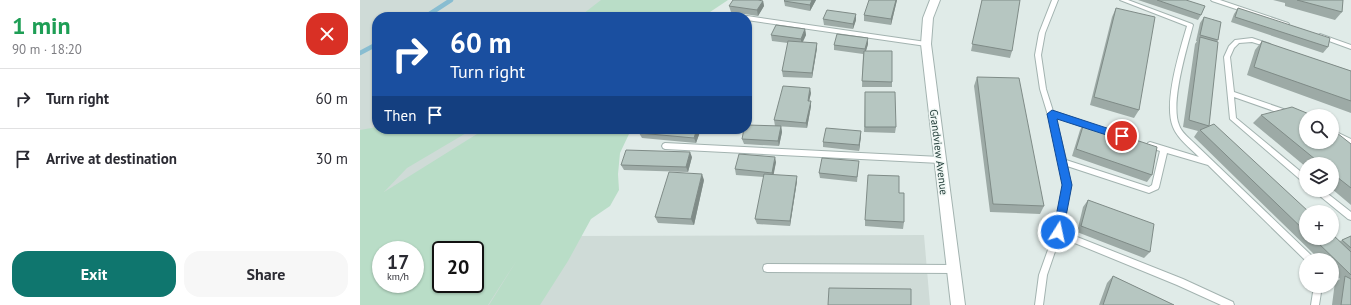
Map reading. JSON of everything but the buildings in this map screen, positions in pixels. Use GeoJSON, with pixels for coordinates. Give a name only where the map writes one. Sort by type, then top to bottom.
{"type":"FeatureCollection","features":[{"type":"Feature","properties":{"kind":"street","name":"Grandview Avenue"},"geometry":{"type":"LineString","coordinates":[[935,0],[928,18],[926,44],[958,305]]}},
{"type":"Feature","properties":{"kind":"lane"},"geometry":{"type":"LineString","coordinates":[[1039,305],[1043,275],[1058,232],[1067,185],[1052,114],[1043,89],[1038,55],[1042,33],[1055,0]]}},
{"type":"Feature","properties":{"kind":"lane"},"geometry":{"type":"LineString","coordinates":[[1123,0],[1190,25],[1175,88],[1173,118],[1176,127],[1210,163],[1303,253]]}},
{"type":"Feature","properties":{"kind":"lane"},"geometry":{"type":"LineString","coordinates":[[1214,0],[1291,26]]}},
{"type":"Feature","properties":{"kind":"lane"},"geometry":{"type":"LineString","coordinates":[[752,19],[926,44]]}},
{"type":"Feature","properties":{"kind":"lane"},"geometry":{"type":"LineString","coordinates":[[1314,34],[1351,47]]}},
{"type":"Feature","properties":{"kind":"lane"},"geometry":{"type":"LineString","coordinates":[[1272,46],[1252,40],[1237,40],[1231,47],[1227,57],[1233,119],[1299,174]]}},
{"type":"Feature","properties":{"kind":"lane"},"geometry":{"type":"LineString","coordinates":[[1230,93],[1299,118]]}},
{"type":"Feature","properties":{"kind":"lane"},"geometry":{"type":"LineString","coordinates":[[1052,114],[1097,128]]}},
{"type":"Feature","properties":{"kind":"lane"},"geometry":{"type":"LineString","coordinates":[[1339,136],[1351,142]]}},
{"type":"Feature","properties":{"kind":"lane"},"geometry":{"type":"LineString","coordinates":[[1142,143],[1210,163]]}},
{"type":"Feature","properties":{"kind":"lane"},"geometry":{"type":"LineString","coordinates":[[665,146],[940,160]]}},
{"type":"Feature","properties":{"kind":"lane"},"geometry":{"type":"LineString","coordinates":[[1063,162],[1149,190],[1155,187],[1164,150]]}},
{"type":"Feature","properties":{"kind":"lane"},"geometry":{"type":"LineString","coordinates":[[1327,197],[1351,217]]}},
{"type":"Feature","properties":{"kind":"lane"},"geometry":{"type":"LineString","coordinates":[[1058,232],[1180,282],[1230,305]]}},
{"type":"Feature","properties":{"kind":"lane"},"geometry":{"type":"LineString","coordinates":[[767,268],[954,269]]}},
{"type":"Feature","properties":{"kind":"lane"},"geometry":{"type":"LineString","coordinates":[[1315,305],[1317,293]]}},
{"type":"Feature","properties":{"kind":"shaded area"},"geometry":{"type":"Polygon","coordinates":[[[360,0],[710,0],[703,12],[372,12],[372,134],[628,134],[522,305],[360,305],[360,0]]]}},
{"type":"Feature","properties":{"kind":"shaded area"},"geometry":{"type":"Polygon","coordinates":[[[924,235],[930,305],[531,305],[572,236],[924,235]]]}},
{"type":"Feature","properties":{"kind":"green space"},"geometry":{"type":"Polygon","coordinates":[[[601,0],[728,0],[710,12],[585,12],[601,0]]]}},
{"type":"Feature","properties":{"kind":"green space"},"geometry":{"type":"Polygon","coordinates":[[[372,128],[372,134],[465,134],[407,168],[384,192],[477,134],[629,134],[620,153],[618,174],[619,190],[610,206],[591,219],[568,261],[540,305],[489,305],[517,260],[488,305],[360,305],[360,130],[372,128]]]}},
{"type":"Feature","properties":{"kind":"waterway"},"geometry":{"type":"LineString","coordinates":[[433,12],[451,0]]}},
{"type":"Feature","properties":{"kind":"waterway"},"geometry":{"type":"LineString","coordinates":[[360,53],[372,47]]}},
{"type":"Feature","properties":{"kind":"route"},"geometry":{"type":"LineString","coordinates":[[1058,232],[1067,185],[1058,135],[1052,114],[1122,136]]}}]}
